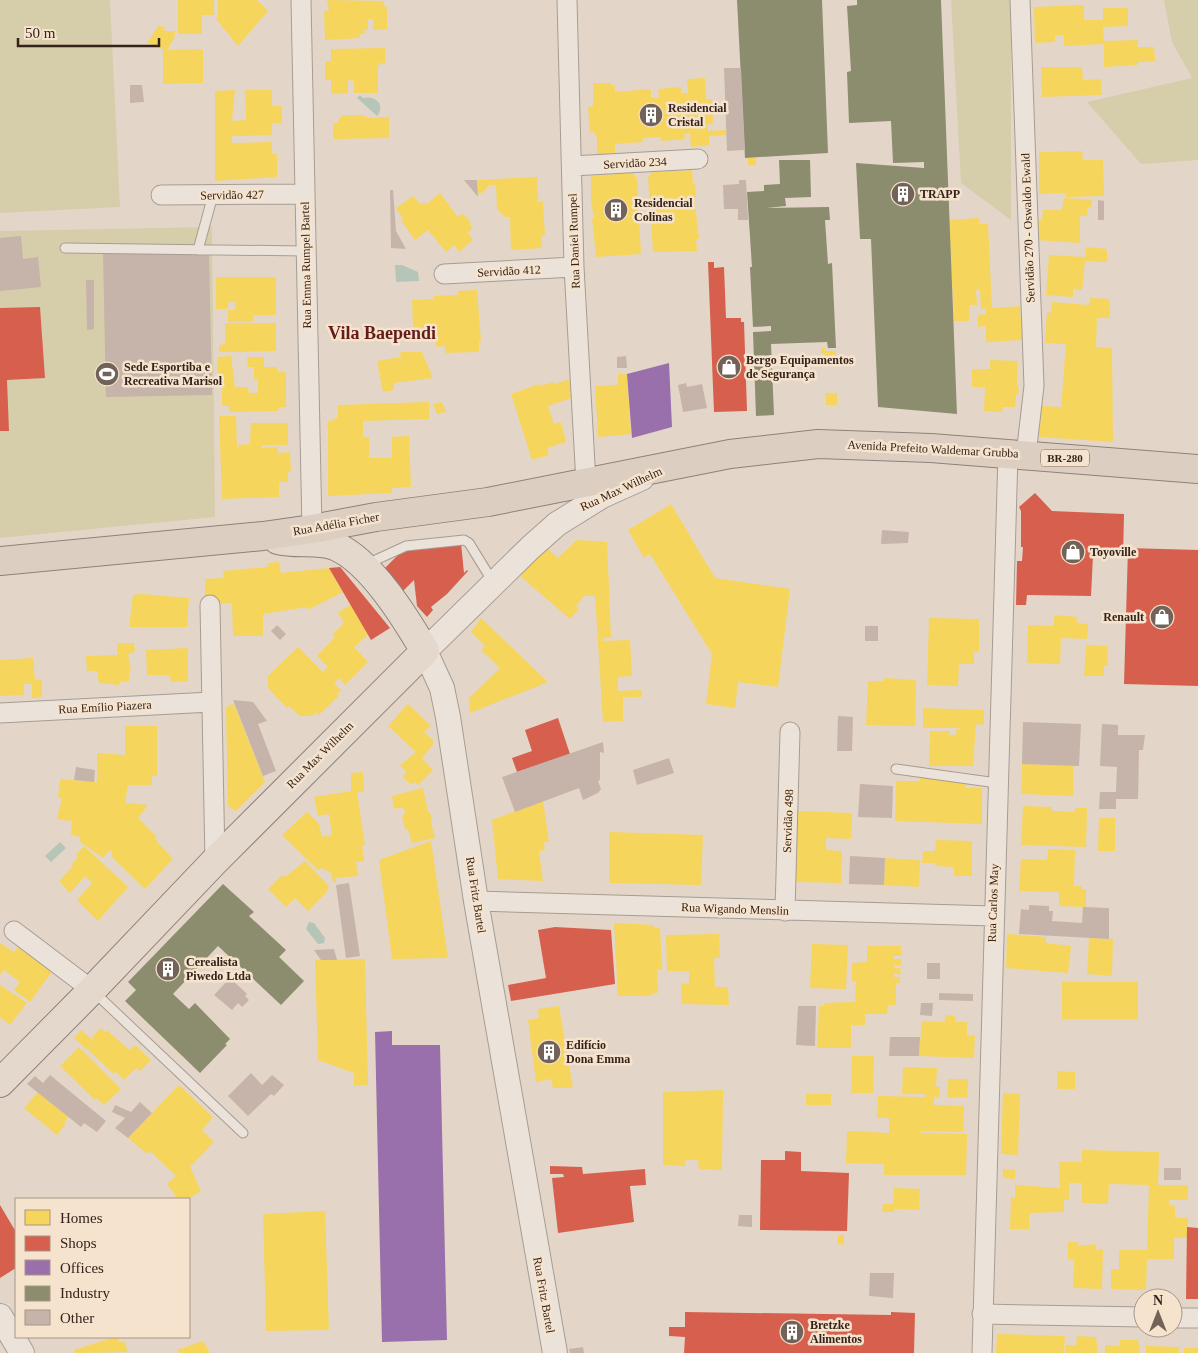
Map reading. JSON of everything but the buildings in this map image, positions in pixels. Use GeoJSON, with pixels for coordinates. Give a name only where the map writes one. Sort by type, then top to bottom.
{"type":"FeatureCollection","features":[{"type":"Feature","properties":{"kind":"highway","name":"Avenida Prefeito Waldemar Grubba"},"geometry":{"type":"LineString","coordinates":[[669,466],[775,448],[818,444],[861,444],[1017,454],[1198,469]]}},
{"type":"Feature","properties":{"kind":"highway","name":"Rua Adélia Ficher"},"geometry":{"type":"LineString","coordinates":[[0,561],[262,536],[312,529],[376,517],[488,502],[669,466]]}},
{"type":"Feature","properties":{"kind":"main road","name":"Rua Fritz Bartel"},"geometry":{"type":"LineString","coordinates":[[262,536],[285,542],[309,542],[334,546],[363,566],[412,629],[425,651]]}},
{"type":"Feature","properties":{"kind":"main road","name":"Rua Max Wilhelm"},"geometry":{"type":"LineString","coordinates":[[0,1083],[92,990],[215,860],[425,651]]}},
{"type":"Feature","properties":{"kind":"street","name":"Rua Emma Rumpel Bartel"},"geometry":{"type":"LineString","coordinates":[[301,0],[312,529]]}},
{"type":"Feature","properties":{"kind":"street","name":"Rua Daniel Rumpel"},"geometry":{"type":"LineString","coordinates":[[567,0],[574,267],[586,483]]}},
{"type":"Feature","properties":{"kind":"street","name":"Servidão 270 - Oswaldo Ewald"},"geometry":{"type":"LineString","coordinates":[[1017,454],[1034,386],[1020,0]]}},
{"type":"Feature","properties":{"kind":"street","name":"Servidão 234"},"geometry":{"type":"LineString","coordinates":[[572,166],[698,159]]}},
{"type":"Feature","properties":{"kind":"street","name":"Servidão 427"},"geometry":{"type":"LineString","coordinates":[[161,195],[304,194]]}},
{"type":"Feature","properties":{"kind":"street","name":"Servidão 412"},"geometry":{"type":"LineString","coordinates":[[444,274],[574,267]]}},
{"type":"Feature","properties":{"kind":"street","name":"Rua Carlos May"},"geometry":{"type":"LineString","coordinates":[[982,1353],[997,783],[1017,454]]}},
{"type":"Feature","properties":{"kind":"street","name":"Rua Max Wilhelm"},"geometry":{"type":"LineString","coordinates":[[425,651],[530,548],[577,510],[669,466]]}},
{"type":"Feature","properties":{"kind":"street"},"geometry":{"type":"LineString","coordinates":[[210,605],[215,860]]}},
{"type":"Feature","properties":{"kind":"street","name":"Rua Fritz Bartel"},"geometry":{"type":"LineString","coordinates":[[425,651],[442,688],[448,717],[476,900],[554,1353]]}},
{"type":"Feature","properties":{"kind":"street","name":"Rua Emílio Piazera"},"geometry":{"type":"LineString","coordinates":[[0,713],[211,702]]}},
{"type":"Feature","properties":{"kind":"street","name":"Servidão 498"},"geometry":{"type":"LineString","coordinates":[[785,910],[790,732]]}},
{"type":"Feature","properties":{"kind":"street","name":"Rua Wigando Menslin"},"geometry":{"type":"LineString","coordinates":[[476,900],[993,916]]}},
{"type":"Feature","properties":{"kind":"street"},"geometry":{"type":"LineString","coordinates":[[14,930],[92,990]]}},
{"type":"Feature","properties":{"kind":"street"},"geometry":{"type":"LineString","coordinates":[[982,1314],[1133,1317]]}},
{"type":"Feature","properties":{"kind":"street"},"geometry":{"type":"LineString","coordinates":[[0,1316],[22,1353]]}},
{"type":"Feature","properties":{"kind":"street"},"geometry":{"type":"LineString","coordinates":[[1183,1318],[1198,1318]]}},
{"type":"Feature","properties":{"kind":"lane"},"geometry":{"type":"LineString","coordinates":[[198,250],[213,195]]}},
{"type":"Feature","properties":{"kind":"lane"},"geometry":{"type":"LineString","coordinates":[[65,248],[306,251]]}},
{"type":"Feature","properties":{"kind":"lane"},"geometry":{"type":"LineString","coordinates":[[363,566],[406,546],[464,540],[469,543],[494,583]]}},
{"type":"Feature","properties":{"kind":"lane"},"geometry":{"type":"LineString","coordinates":[[896,769],[997,783]]}},
{"type":"Feature","properties":{"kind":"lane"},"geometry":{"type":"LineString","coordinates":[[92,990],[242,1133]]}},
{"type":"Feature","properties":{"kind":"shaded area"},"geometry":{"type":"Polygon","coordinates":[[[0,0],[110,0],[120,207],[0,213],[0,0]]]}},
{"type":"Feature","properties":{"kind":"shaded area"},"geometry":{"type":"Polygon","coordinates":[[[951,0],[1011,0],[1011,220],[961,183],[951,0]]]}},
{"type":"Feature","properties":{"kind":"shaded area"},"geometry":{"type":"Polygon","coordinates":[[[1164,0],[1198,0],[1198,160],[1141,164],[1087,102],[1192,78],[1172,42],[1164,0]]]}},
{"type":"Feature","properties":{"kind":"shaded area"},"geometry":{"type":"Polygon","coordinates":[[[360,95],[363,98],[372,98],[378,101],[380,108],[377,116],[357,98],[360,95]]]}},
{"type":"Feature","properties":{"kind":"shaded area","name":"Sede Esportiba e Recreativa Marisol"},"geometry":{"type":"Polygon","coordinates":[[[212,227],[215,517],[0,538],[0,231],[212,227]]]}},
{"type":"Feature","properties":{"kind":"shaded area"},"geometry":{"type":"Polygon","coordinates":[[[395,265],[402,265],[418,272],[419,281],[396,282],[395,265]]]}},
{"type":"Feature","properties":{"kind":"shaded area"},"geometry":{"type":"Polygon","coordinates":[[[60,842],[66,848],[51,862],[45,856],[60,842]]]}},
{"type":"Feature","properties":{"kind":"shaded area"},"geometry":{"type":"Polygon","coordinates":[[[309,922],[314,923],[325,938],[324,943],[318,944],[306,929],[309,922]]]}},
{"type":"Feature","properties":{"kind":"place","name":"Residencial Cristal"},"geometry":{"type":"Point","coordinates":[651,115]}},
{"type":"Feature","properties":{"kind":"place","name":"TRAPP"},"geometry":{"type":"Point","coordinates":[903,194]}},
{"type":"Feature","properties":{"kind":"place","name":"Residencial Colinas"},"geometry":{"type":"Point","coordinates":[616,210]}},
{"type":"Feature","properties":{"kind":"place","name":"Bergo Equipamentos de Segurança"},"geometry":{"type":"Point","coordinates":[729,367]}},
{"type":"Feature","properties":{"kind":"place","name":"Sede Esportiba e Recreativa Marisol"},"geometry":{"type":"Point","coordinates":[107,374]}},
{"type":"Feature","properties":{"kind":"place","name":"Toyoville"},"geometry":{"type":"Point","coordinates":[1073,552]}},
{"type":"Feature","properties":{"kind":"place","name":"Renault"},"geometry":{"type":"Point","coordinates":[1162,617]}},
{"type":"Feature","properties":{"kind":"place","name":"Cerealista Piwedo Ltda"},"geometry":{"type":"Point","coordinates":[168,969]}},
{"type":"Feature","properties":{"kind":"place","name":"Edifício Dona Emma"},"geometry":{"type":"Point","coordinates":[549,1052]}},
{"type":"Feature","properties":{"kind":"place","name":"Bretzke Alimentos"},"geometry":{"type":"Point","coordinates":[792,1332]}},
{"type":"Feature","properties":{"kind":"district","name":"Vila Baependi"},"geometry":{"type":"Point","coordinates":[382,333]}}]}
